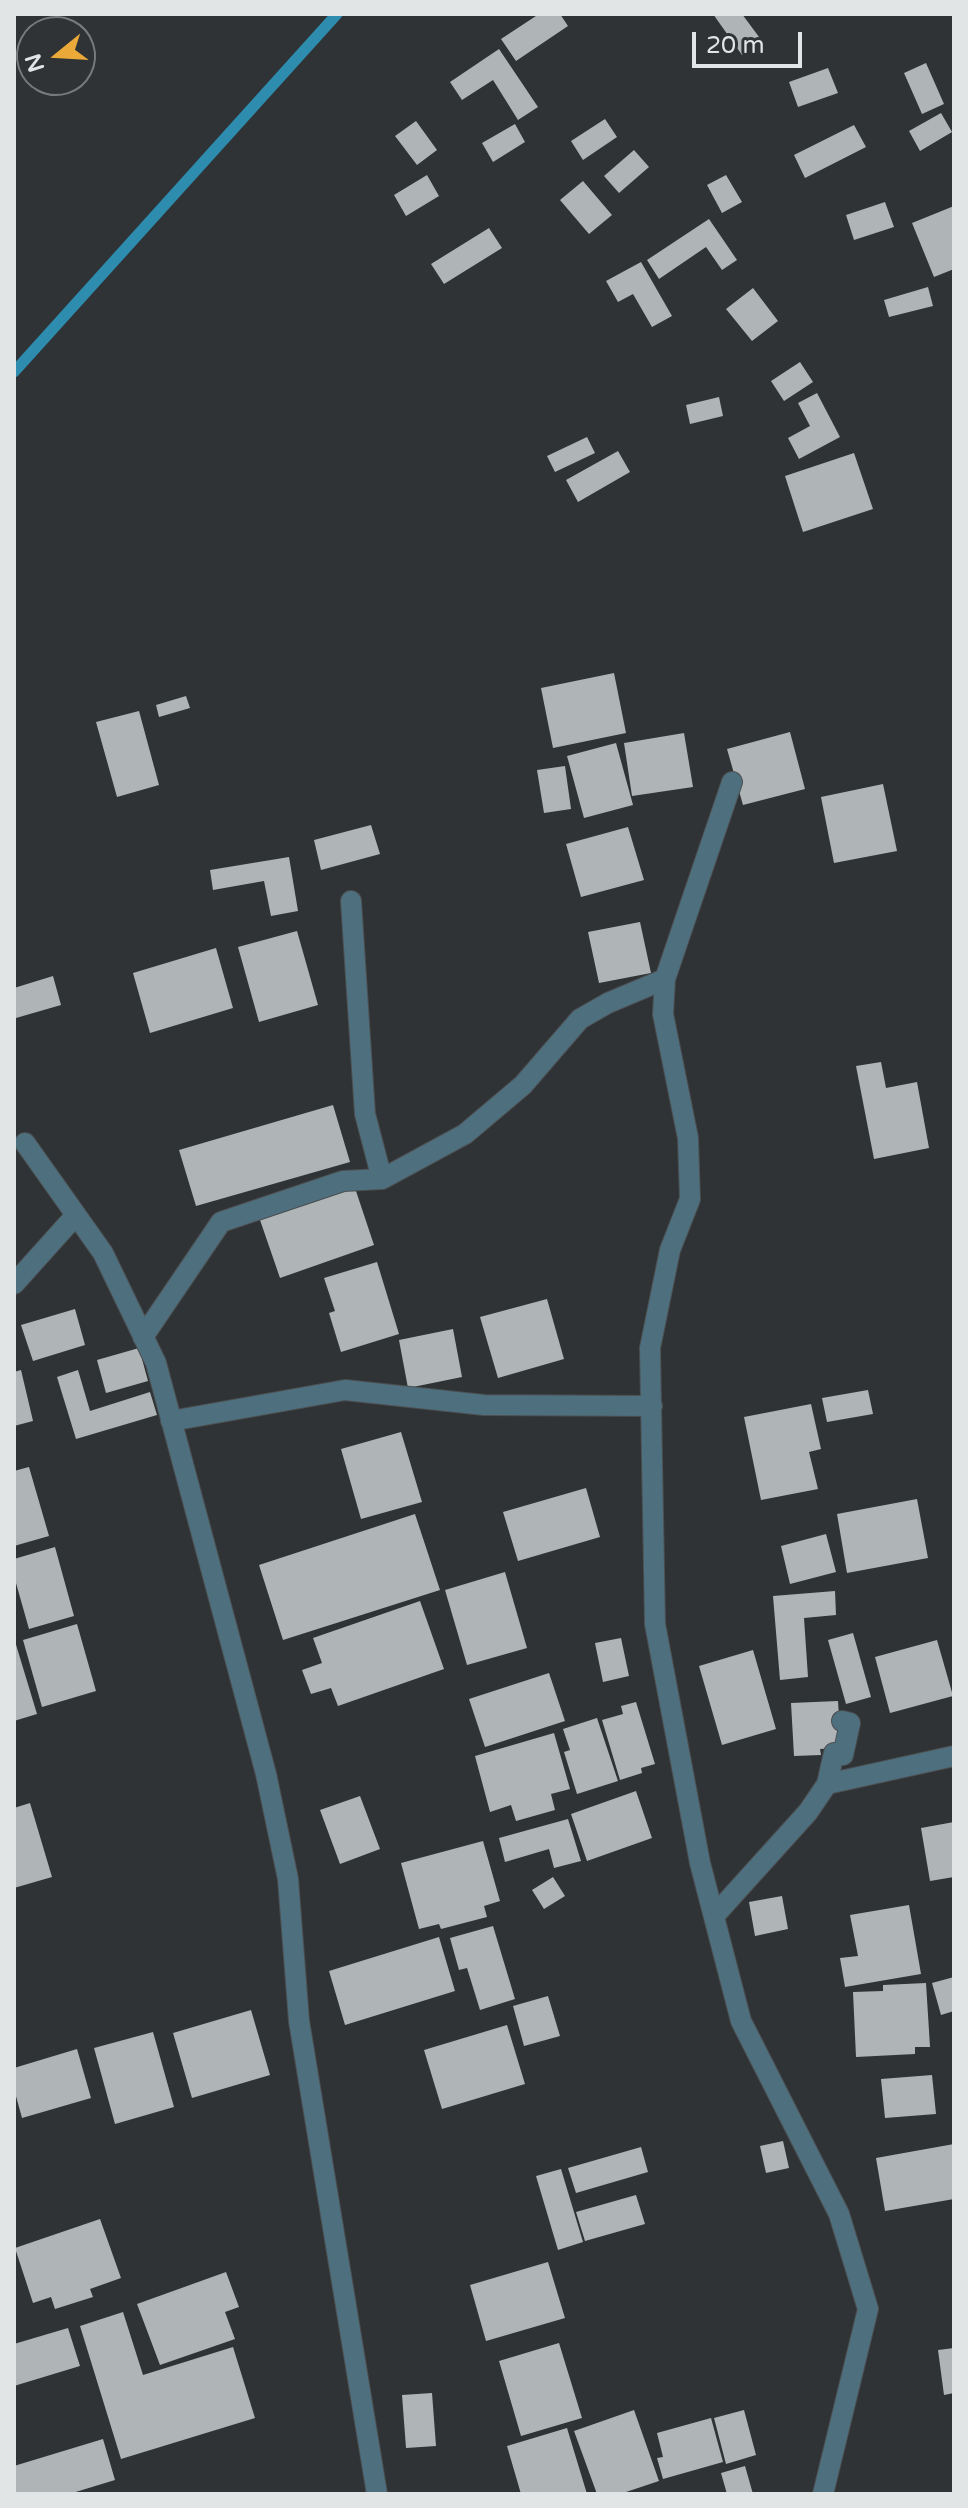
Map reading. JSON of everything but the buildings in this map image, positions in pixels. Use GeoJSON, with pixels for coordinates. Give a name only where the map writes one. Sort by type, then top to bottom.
{"type":"FeatureCollection","features":[{"type":"Feature","properties":{"kind":"street"},"geometry":{"type":"LineString","coordinates":[[732,782],[665,979],[663,1014],[688,1138],[690,1199],[670,1250],[650,1348],[655,1624],[700,1863],[741,2021],[839,2214],[868,2309],[823,2494]]}},
{"type":"Feature","properties":{"kind":"street"},"geometry":{"type":"LineString","coordinates":[[351,901],[365,1114],[382,1179]]}},
{"type":"Feature","properties":{"kind":"street"},"geometry":{"type":"LineString","coordinates":[[143,1337],[221,1222],[343,1181],[382,1179],[465,1134],[523,1085],[580,1019],[608,1003],[665,979]]}},
{"type":"Feature","properties":{"kind":"street"},"geometry":{"type":"LineString","coordinates":[[25,1143],[103,1253],[156,1363],[266,1774],[288,1879],[299,2021],[377,2494]]}},
{"type":"Feature","properties":{"kind":"street"},"geometry":{"type":"LineString","coordinates":[[14,1284],[76,1215]]}},
{"type":"Feature","properties":{"kind":"street"},"geometry":{"type":"LineString","coordinates":[[171,1421],[345,1390],[484,1405],[652,1406]]}},
{"type":"Feature","properties":{"kind":"street"},"geometry":{"type":"LineString","coordinates":[[714,1916],[808,1812],[827,1784],[834,1753],[843,1755],[850,1723],[842,1721]]}},
{"type":"Feature","properties":{"kind":"street"},"geometry":{"type":"LineString","coordinates":[[827,1784],[954,1756]]}},
{"type":"Feature","properties":{"kind":"waterway"},"geometry":{"type":"LineString","coordinates":[[14,372],[337,14]]}}]}
